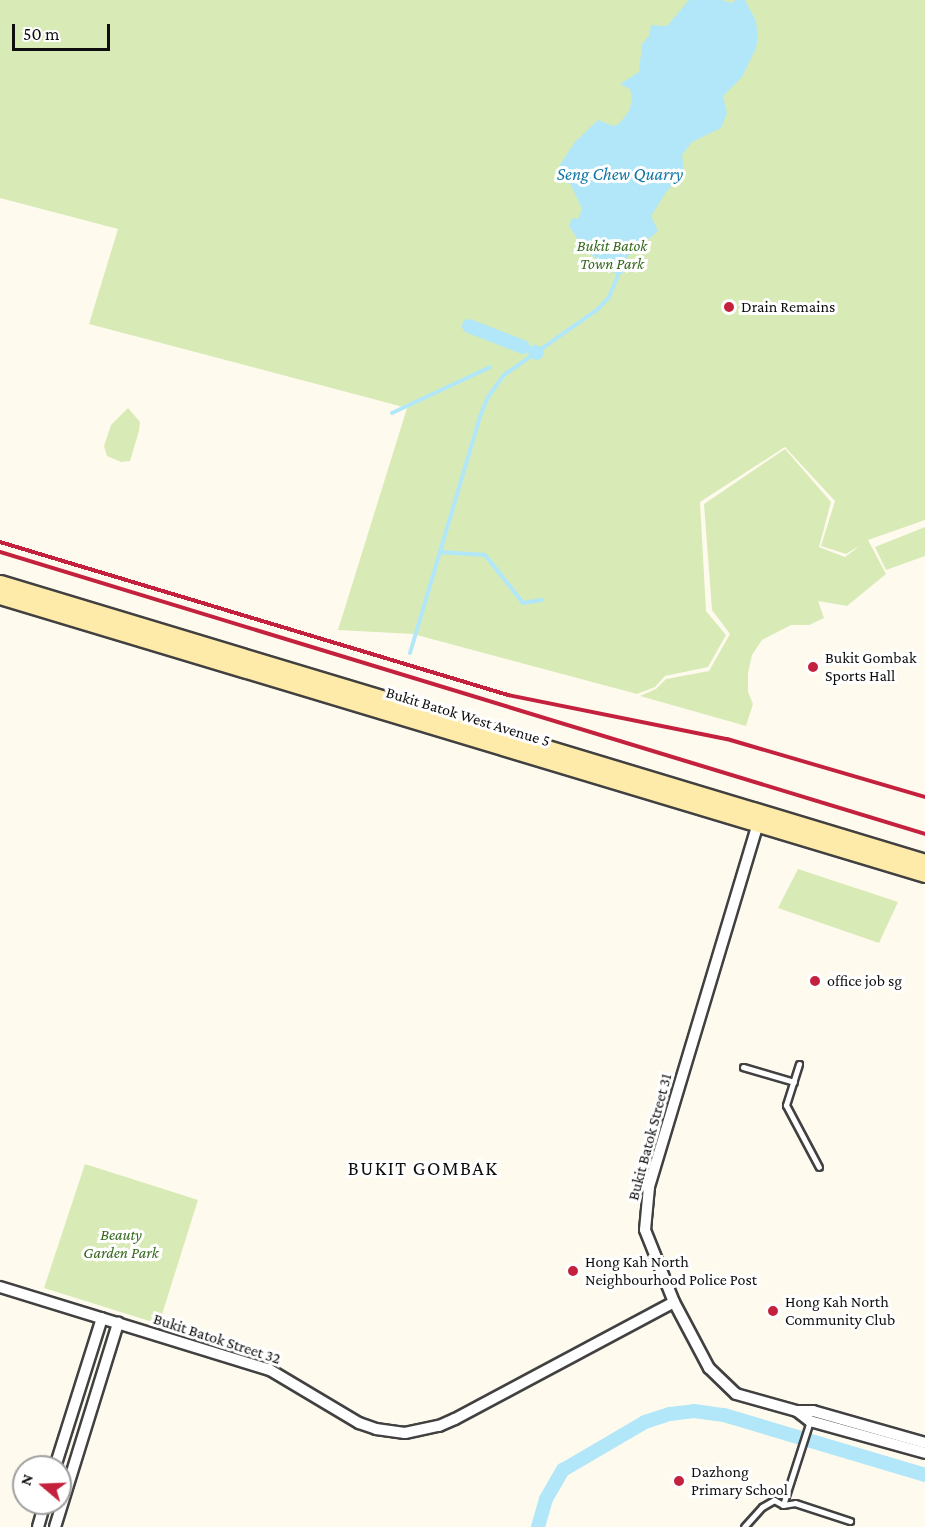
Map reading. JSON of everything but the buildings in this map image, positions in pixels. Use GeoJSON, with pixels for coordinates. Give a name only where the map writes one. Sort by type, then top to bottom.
{"type":"FeatureCollection","features":[{"type":"Feature","properties":{"kind":"street","name":"Bukit Batok West Avenue 5"},"geometry":{"type":"LineString","coordinates":[[0,583],[760,817],[925,874]]}},
{"type":"Feature","properties":{"kind":"street","name":"Bukit Batok West Avenue 5"},"geometry":{"type":"LineString","coordinates":[[0,596],[254,674],[925,862]]}},
{"type":"Feature","properties":{"kind":"street","name":"Bukit Batok Street 31"},"geometry":{"type":"LineString","coordinates":[[760,817],[649,1187],[645,1230],[674,1302],[709,1368],[736,1394],[797,1411],[925,1453]]}},
{"type":"Feature","properties":{"kind":"street","name":"Bukit Batok Street 32"},"geometry":{"type":"LineString","coordinates":[[0,1287],[270,1370],[359,1423],[376,1429],[405,1433],[439,1426],[455,1419],[674,1302]]}},
{"type":"Feature","properties":{"kind":"street"},"geometry":{"type":"LineString","coordinates":[[59,1455],[102,1318]]}},
{"type":"Feature","properties":{"kind":"street"},"geometry":{"type":"LineString","coordinates":[[55,1527],[118,1323]]}},
{"type":"Feature","properties":{"kind":"street","name":"Bukit Batok Street 31"},"geometry":{"type":"LineString","coordinates":[[812,1416],[925,1443]]}},
{"type":"Feature","properties":{"kind":"lane"},"geometry":{"type":"LineString","coordinates":[[800,1064],[787,1109],[819,1167]]}},
{"type":"Feature","properties":{"kind":"lane"},"geometry":{"type":"LineString","coordinates":[[743,1067],[794,1082]]}},
{"type":"Feature","properties":{"kind":"lane"},"geometry":{"type":"LineString","coordinates":[[79,1389],[95,1395]]}},
{"type":"Feature","properties":{"kind":"lane"},"geometry":{"type":"LineString","coordinates":[[783,1505],[812,1416]]}},
{"type":"Feature","properties":{"kind":"lane"},"geometry":{"type":"LineString","coordinates":[[744,1527],[762,1507],[774,1500],[783,1505],[795,1503],[850,1521]]}},
{"type":"Feature","properties":{"kind":"green space","name":"Bukit Batok Town Park"},"geometry":{"type":"Polygon","coordinates":[[[0,0],[925,0],[925,520],[868,540],[886,574],[847,606],[818,601],[824,618],[809,625],[791,625],[762,640],[752,655],[748,673],[748,692],[753,704],[746,726],[640,696],[656,689],[666,679],[709,671],[730,634],[712,610],[704,504],[785,449],[831,502],[819,547],[845,557],[861,545],[846,554],[821,546],[835,501],[785,447],[700,502],[706,611],[726,635],[708,667],[665,676],[655,687],[637,694],[413,634],[338,630],[407,408],[89,324],[118,229],[0,198],[0,0]]]}},
{"type":"Feature","properties":{"kind":"green space"},"geometry":{"type":"Polygon","coordinates":[[[128,408],[140,422],[139,431],[130,461],[121,462],[107,456],[104,446],[111,425],[128,408]]]}},
{"type":"Feature","properties":{"kind":"green space"},"geometry":{"type":"Polygon","coordinates":[[[925,527],[925,556],[886,570],[875,547],[925,527]]]}},
{"type":"Feature","properties":{"kind":"green space"},"geometry":{"type":"Polygon","coordinates":[[[798,869],[898,902],[879,943],[778,908],[798,869]]]}},
{"type":"Feature","properties":{"kind":"green space","name":"Beauty Garden Park"},"geometry":{"type":"Polygon","coordinates":[[[85,1164],[198,1200],[159,1324],[44,1288],[85,1164]]]}},
{"type":"Feature","properties":{"kind":"water","name":"Seng Chew Quarry"},"geometry":{"type":"Polygon","coordinates":[[[689,0],[721,0],[733,3],[735,0],[745,0],[756,21],[758,37],[756,48],[742,77],[723,96],[727,113],[721,128],[692,142],[682,155],[684,172],[666,192],[651,216],[658,231],[627,257],[623,273],[618,276],[584,249],[569,226],[572,218],[578,219],[582,209],[571,185],[558,177],[559,166],[575,142],[598,120],[613,126],[619,124],[629,111],[632,100],[630,89],[620,84],[639,72],[642,44],[649,36],[651,25],[667,26],[689,0]]]}},
{"type":"Feature","properties":{"kind":"waterway"},"geometry":{"type":"LineString","coordinates":[[410,653],[488,397],[504,375],[597,310],[609,297],[618,276]]}},
{"type":"Feature","properties":{"kind":"waterway"},"geometry":{"type":"LineString","coordinates":[[469,326],[523,347]]}},
{"type":"Feature","properties":{"kind":"waterway"},"geometry":{"type":"LineString","coordinates":[[392,413],[490,367]]}},
{"type":"Feature","properties":{"kind":"waterway"},"geometry":{"type":"LineString","coordinates":[[440,552],[485,555],[523,603],[542,600]]}},
{"type":"Feature","properties":{"kind":"waterway"},"geometry":{"type":"LineString","coordinates":[[538,1527],[546,1499],[563,1470],[645,1422],[670,1414],[694,1411],[724,1415],[925,1475]]}},
{"type":"Feature","properties":{"kind":"railway"},"geometry":{"type":"LineString","coordinates":[[0,542],[508,695],[727,739],[925,797]]}},
{"type":"Feature","properties":{"kind":"railway"},"geometry":{"type":"LineString","coordinates":[[0,552],[925,834]]}},
{"type":"Feature","properties":{"kind":"place","name":"Drain Remains"},"geometry":{"type":"Point","coordinates":[729,307]}},
{"type":"Feature","properties":{"kind":"place","name":"Bukit Gombak Sports Hall"},"geometry":{"type":"Point","coordinates":[813,667]}},
{"type":"Feature","properties":{"kind":"place","name":"office job sg"},"geometry":{"type":"Point","coordinates":[815,981]}},
{"type":"Feature","properties":{"kind":"place","name":"Hong Kah North Neighbourhood Police Post"},"geometry":{"type":"Point","coordinates":[573,1271]}},
{"type":"Feature","properties":{"kind":"place","name":"Hong Kah North Community Club"},"geometry":{"type":"Point","coordinates":[773,1311]}},
{"type":"Feature","properties":{"kind":"place","name":"Dazhong Primary School"},"geometry":{"type":"Point","coordinates":[679,1481]}},
{"type":"Feature","properties":{"kind":"district","name":"BUKIT GOMBAK"},"geometry":{"type":"Point","coordinates":[423,1168]}}]}
